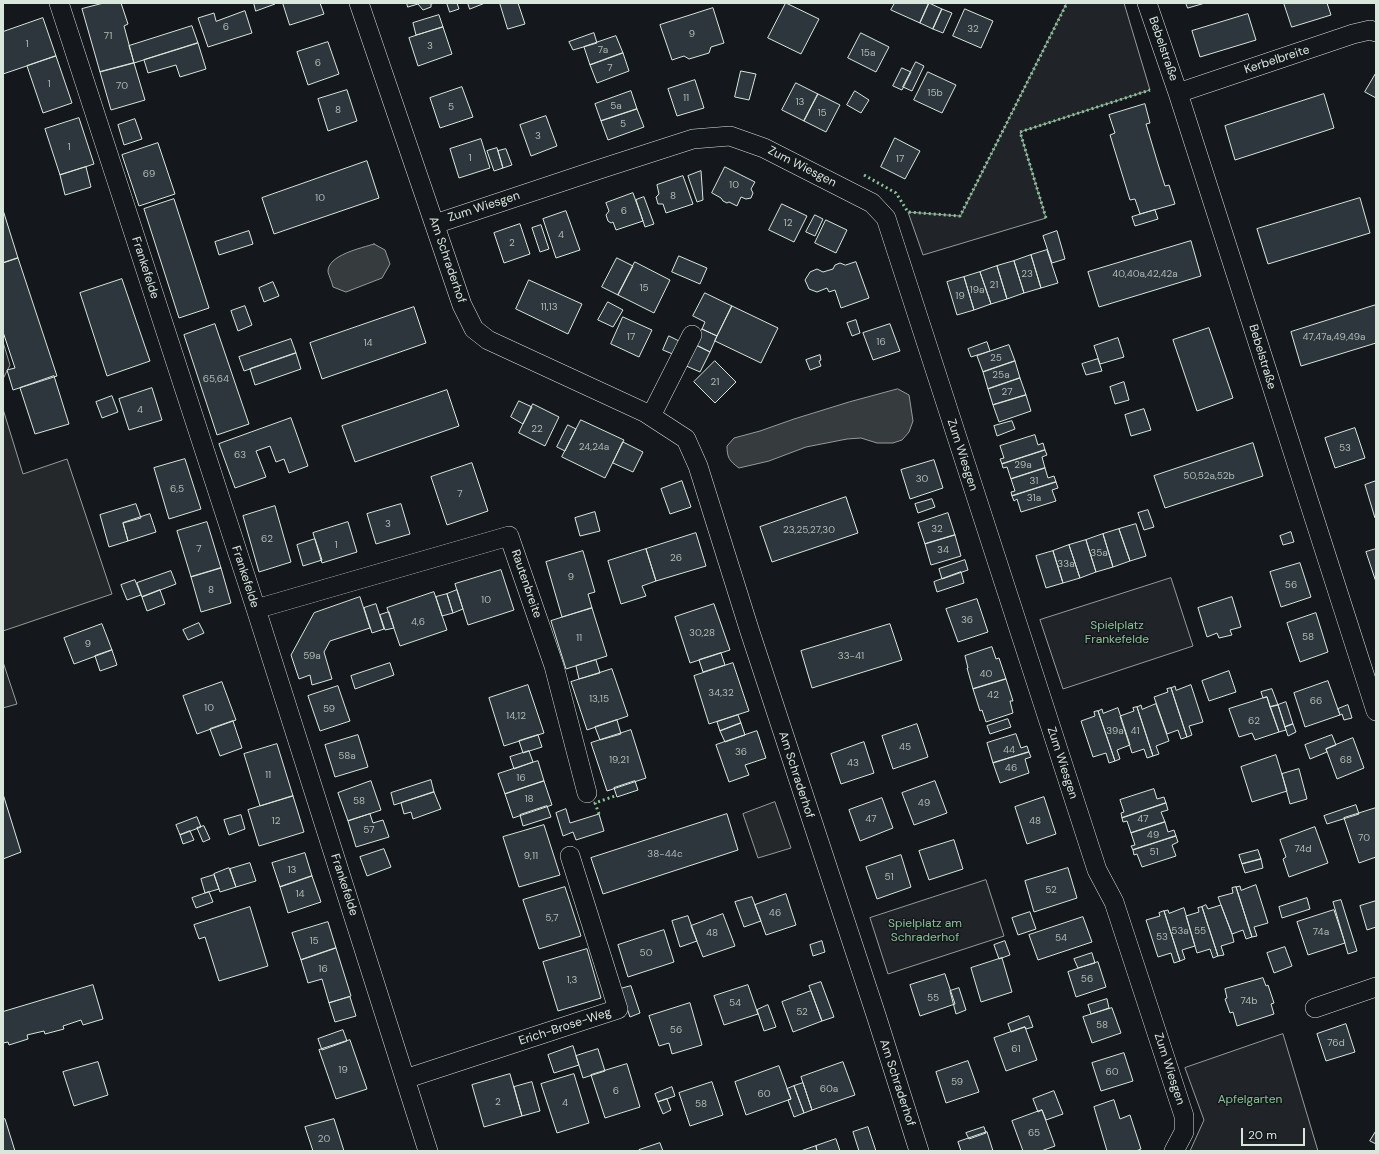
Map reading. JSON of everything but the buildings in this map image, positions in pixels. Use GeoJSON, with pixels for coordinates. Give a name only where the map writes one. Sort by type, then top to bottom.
{"type":"FeatureCollection","features":[{"type":"Feature","properties":{"kind":"street","name":"Frankefelde"},"geometry":{"type":"LineString","coordinates":[[60,3],[256,609],[428,1151]]}},
{"type":"Feature","properties":{"kind":"street","name":"Am Schraderhof"},"geometry":{"type":"LineString","coordinates":[[359,3],[462,305],[474,329],[488,340],[651,416],[686,439],[698,466],[750,632],[919,1151]]}},
{"type":"Feature","properties":{"kind":"street","name":"Bebelstraße"},"geometry":{"type":"LineString","coordinates":[[1147,3],[1178,93],[1376,711]]}},
{"type":"Feature","properties":{"kind":"street","name":"Kerbelbreite"},"geometry":{"type":"LineString","coordinates":[[1178,93],[1353,34],[1370,30],[1376,32]]}},
{"type":"Feature","properties":{"kind":"street","name":"Zum Wiesgen"},"geometry":{"type":"LineString","coordinates":[[435,224],[693,139],[730,136],[764,148],[872,203],[886,218],[1097,870],[1114,902],[1184,1116],[1184,1132],[1174,1151]]}},
{"type":"Feature","properties":{"kind":"street"},"geometry":{"type":"LineString","coordinates":[[651,416],[692,335]]}},
{"type":"Feature","properties":{"kind":"street","name":"Rautenbreite"},"geometry":{"type":"LineString","coordinates":[[256,609],[509,536],[554,666],[587,793]]}},
{"type":"Feature","properties":{"kind":"street","name":"Erich-Brose-Weg"},"geometry":{"type":"LineString","coordinates":[[406,1079],[618,1009],[570,856]]}},
{"type":"Feature","properties":{"kind":"street"},"geometry":{"type":"LineString","coordinates":[[1314,1008],[1376,987]]}},
{"type":"Feature","properties":{"kind":"green space"},"geometry":{"type":"Polygon","coordinates":[[[1067,3],[1124,3],[1150,90],[1020,132],[1046,218],[923,255],[908,212],[960,216],[1067,3]]]}},
{"type":"Feature","properties":{"kind":"green space","name":"Spielplatz Frankefelde"},"geometry":{"type":"Polygon","coordinates":[[[1171,578],[1193,646],[1063,689],[1040,620],[1171,578]]]}},
{"type":"Feature","properties":{"kind":"green space","name":"Spielplatz am Schraderhof"},"geometry":{"type":"Polygon","coordinates":[[[986,880],[1004,936],[888,974],[870,918],[986,880]]]}},
{"type":"Feature","properties":{"kind":"green space","name":"Apfelgarten"},"geometry":{"type":"Polygon","coordinates":[[[1283,1034],[1318,1151],[1190,1151],[1204,1120],[1185,1068],[1283,1034]]]}},
{"type":"Feature","properties":{"kind":"shaded area"},"geometry":{"type":"Polygon","coordinates":[[[374,244],[385,250],[390,264],[382,278],[346,292],[333,287],[328,272],[329,266],[333,261],[346,253],[374,244]]]}},
{"type":"Feature","properties":{"kind":"shaded area"},"geometry":{"type":"Polygon","coordinates":[[[3,342],[10,365],[3,379],[3,342]]]}},
{"type":"Feature","properties":{"kind":"shaded area"},"geometry":{"type":"Polygon","coordinates":[[[898,389],[909,395],[913,421],[909,432],[902,440],[893,443],[877,443],[861,438],[847,439],[806,447],[769,461],[739,468],[728,456],[727,446],[734,438],[849,402],[898,389]]]}},
{"type":"Feature","properties":{"kind":"shaded area"},"geometry":{"type":"Polygon","coordinates":[[[3,409],[23,474],[67,459],[112,594],[3,631],[3,409]]]}},
{"type":"Feature","properties":{"kind":"shaded area"},"geometry":{"type":"Polygon","coordinates":[[[3,662],[17,704],[3,708],[3,662]]]}},
{"type":"Feature","properties":{"kind":"shaded area"},"geometry":{"type":"Polygon","coordinates":[[[775,802],[791,848],[758,858],[743,814],[775,802]]]}},
{"type":"Feature","properties":{"kind":"hedge"},"geometry":{"type":"LineString","coordinates":[[864,175],[896,193],[908,212],[960,216],[1067,3]]}},
{"type":"Feature","properties":{"kind":"hedge"},"geometry":{"type":"LineString","coordinates":[[1046,218],[1020,132],[1150,90]]}},
{"type":"Feature","properties":{"kind":"hedge"},"geometry":{"type":"LineString","coordinates":[[599,814],[595,803],[615,796]]}}]}
